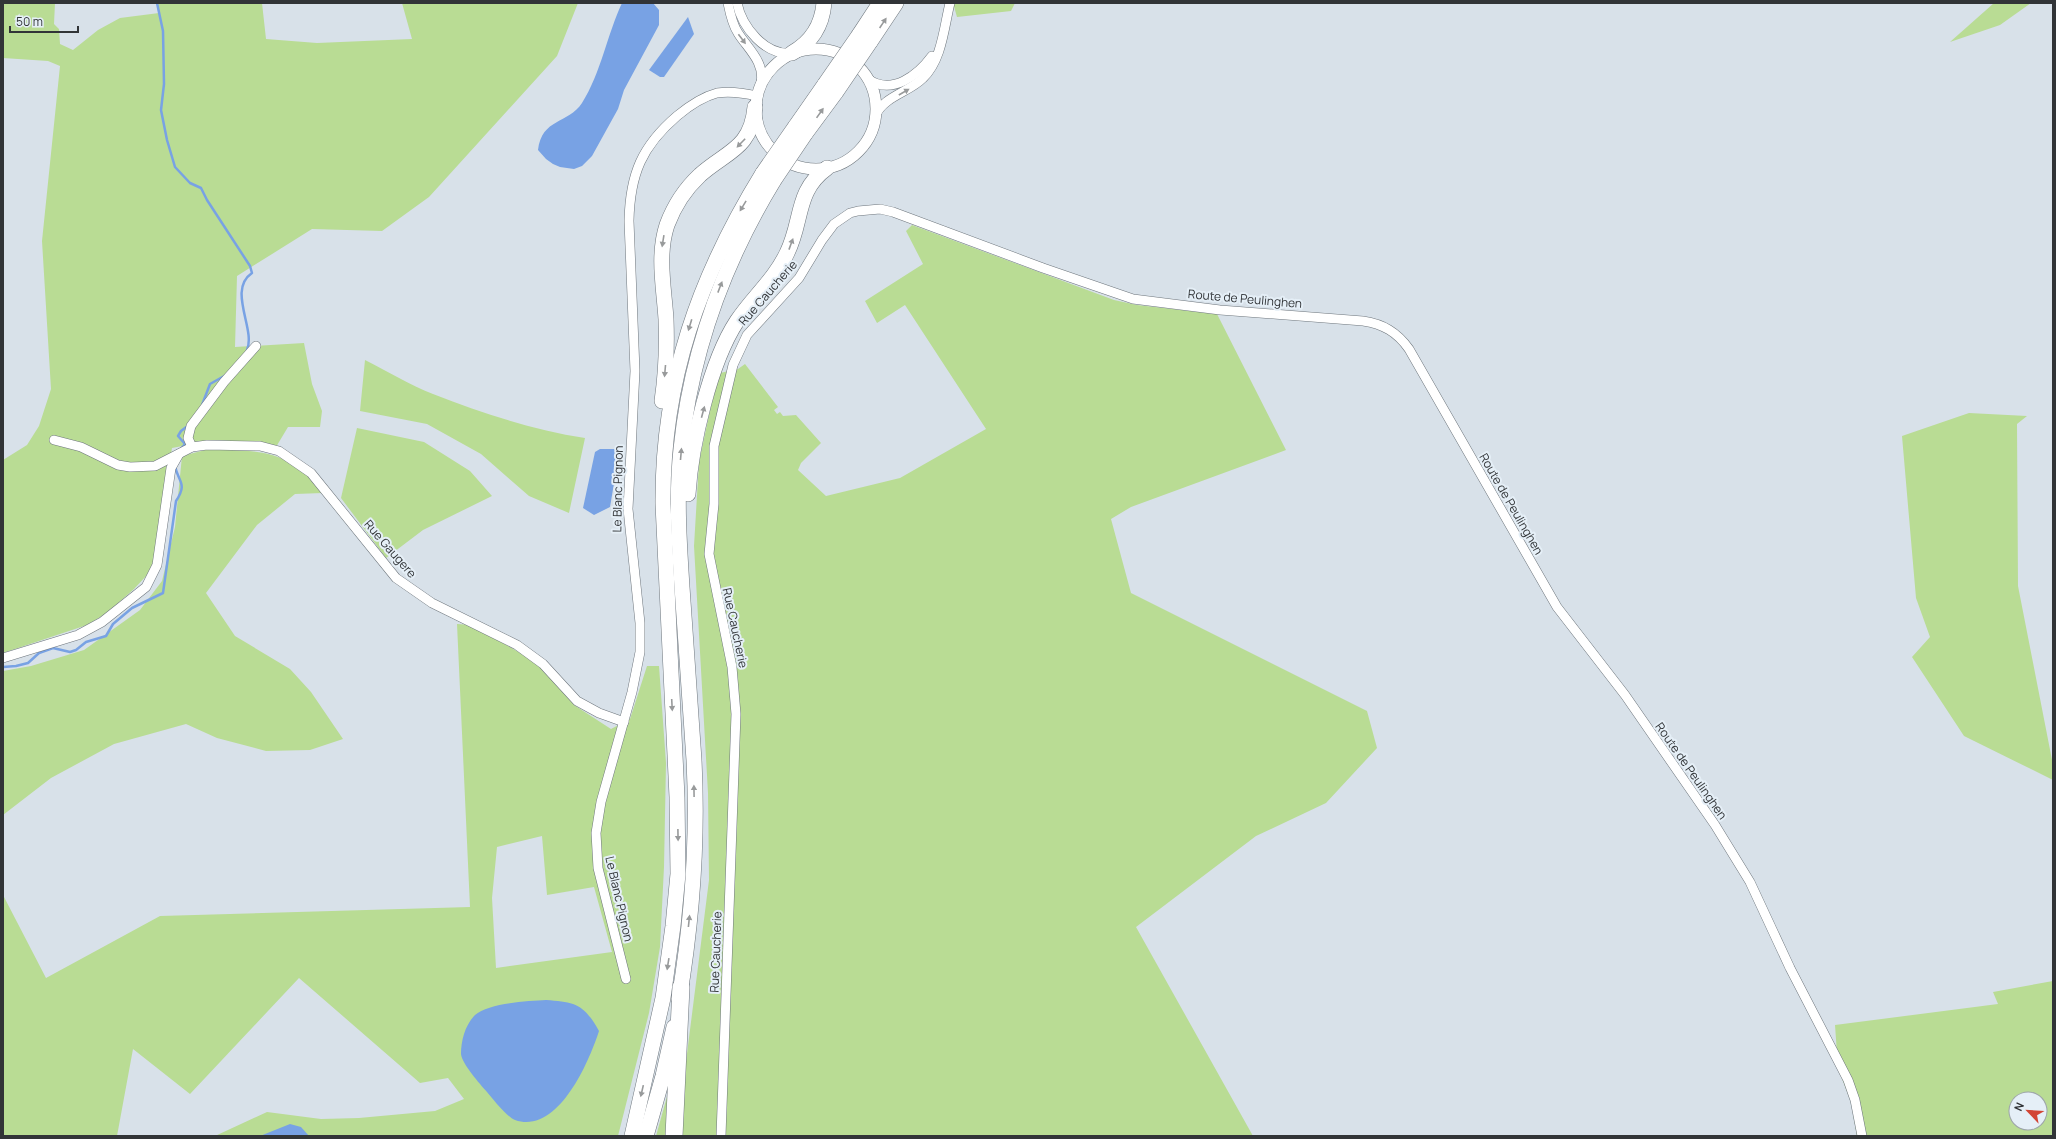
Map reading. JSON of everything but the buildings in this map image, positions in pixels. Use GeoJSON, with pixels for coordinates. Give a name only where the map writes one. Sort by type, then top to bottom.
{"type":"FeatureCollection","features":[{"type":"Feature","properties":{"kind":"highway"},"geometry":{"type":"LineString","coordinates":[[792,53],[806,44],[812,37],[822,19],[824,3]]}},
{"type":"Feature","properties":{"kind":"highway"},"geometry":{"type":"LineString","coordinates":[[864,39],[880,3]]}},
{"type":"Feature","properties":{"kind":"highway"},"geometry":{"type":"LineString","coordinates":[[632,1136],[663,998],[676,897],[678,817],[670,666],[663,483],[665,446],[672,396],[686,338],[707,279],[734,221],[769,177],[864,39],[896,3]]}},
{"type":"Feature","properties":{"kind":"highway"},"geometry":{"type":"LineString","coordinates":[[670,666],[658,560],[655,496],[656,455],[667,349],[662,261],[664,238],[671,215],[686,190],[701,174],[734,150],[746,138],[752,127],[756,101]]}},
{"type":"Feature","properties":{"kind":"highway"},"geometry":{"type":"LineString","coordinates":[[686,660],[689,481],[695,444],[714,372],[724,344],[738,320],[772,279],[786,256],[793,240],[807,188],[815,178],[827,168]]}},
{"type":"Feature","properties":{"kind":"highway"},"geometry":{"type":"LineString","coordinates":[[674,1136],[681,987],[690,912],[694,832],[694,762],[686,660],[679,498],[681,449],[698,354],[720,285],[769,177]]}},
{"type":"Feature","properties":{"kind":"highway"},"geometry":{"type":"LineString","coordinates":[[646,1136],[663,1076],[681,987]]}},
{"type":"Feature","properties":{"kind":"street"},"geometry":{"type":"LineString","coordinates":[[728,3],[734,27],[754,55],[762,70],[761,83],[756,101],[760,132],[768,146],[779,157],[802,168],[827,168],[845,162],[860,150],[870,134],[876,116],[882,105],[905,92],[924,77],[934,62],[950,3]]}},
{"type":"Feature","properties":{"kind":"street"},"geometry":{"type":"LineString","coordinates":[[737,3],[744,23],[758,39],[777,53],[792,53],[817,48],[836,52],[857,65],[868,80],[875,97],[876,116]]}},
{"type":"Feature","properties":{"kind":"street"},"geometry":{"type":"LineString","coordinates":[[868,80],[877,85],[884,86],[891,86],[906,80],[926,64],[940,43]]}},
{"type":"Feature","properties":{"kind":"street"},"geometry":{"type":"LineString","coordinates":[[761,83],[776,63],[792,53]]}},
{"type":"Feature","properties":{"kind":"street","name":"Le Blanc Pignon"},"geometry":{"type":"LineString","coordinates":[[626,979],[598,868],[596,839],[601,802],[638,669],[641,638],[628,509],[629,459],[635,390],[629,220],[632,183],[640,161],[653,139],[693,104],[709,96],[726,92],[756,101]]}},
{"type":"Feature","properties":{"kind":"street","name":"Rue Caucherie"},"geometry":{"type":"LineString","coordinates":[[721,1136],[736,730],[733,674],[708,554],[714,504],[712,461],[718,424],[730,375],[741,345],[756,324],[799,278],[828,231],[838,221],[850,213],[870,209],[893,212]]}},
{"type":"Feature","properties":{"kind":"street","name":"Route de Peulinghen"},"geometry":{"type":"LineString","coordinates":[[893,212],[1043,268],[1133,299],[1220,310],[1357,320],[1381,325],[1399,337],[1409,349],[1557,607],[1625,695],[1715,825],[1750,882],[1790,968],[1848,1080],[1855,1100],[1862,1136]]}},
{"type":"Feature","properties":{"kind":"street"},"geometry":{"type":"LineString","coordinates":[[192,447],[188,438],[191,426],[224,382],[256,346]]}},
{"type":"Feature","properties":{"kind":"street","name":"Rue Gaugere"},"geometry":{"type":"LineString","coordinates":[[54,440],[81,447],[118,465],[130,467],[155,466],[192,447],[207,445],[260,446],[278,451],[311,473],[396,578],[432,603],[517,644],[543,664],[577,701],[599,714],[624,722]]}},
{"type":"Feature","properties":{"kind":"street"},"geometry":{"type":"LineString","coordinates":[[3,658],[78,635],[102,622],[146,587],[157,565],[171,468],[179,454]]}},
{"type":"Feature","properties":{"kind":"green space"},"geometry":{"type":"Polygon","coordinates":[[[3,3],[55,3],[54,24],[59,29],[60,44],[73,50],[98,30],[120,18],[159,13],[157,3],[262,3],[266,39],[317,43],[412,39],[402,3],[578,3],[557,56],[429,197],[382,231],[312,229],[237,276],[235,347],[304,343],[312,384],[322,411],[320,427],[288,427],[276,447],[248,442],[214,440],[172,448],[154,560],[148,574],[134,589],[107,613],[87,625],[3,653],[3,460],[27,445],[39,426],[51,389],[42,241],[60,66],[48,61],[3,58],[3,3]]]}},
{"type":"Feature","properties":{"kind":"green space"},"geometry":{"type":"Polygon","coordinates":[[[953,3],[1015,3],[1011,11],[957,17],[953,3]]]}},
{"type":"Feature","properties":{"kind":"green space"},"geometry":{"type":"Polygon","coordinates":[[[1994,3],[2031,3],[2000,25],[1950,42],[1994,3]]]}},
{"type":"Feature","properties":{"kind":"green space"},"geometry":{"type":"Polygon","coordinates":[[[912,225],[1114,300],[1137,305],[1217,314],[1286,450],[1131,507],[1111,519],[1131,593],[1367,711],[1377,748],[1326,803],[1256,836],[1136,927],[1253,1136],[656,1136],[668,1093],[682,1093],[709,880],[708,793],[694,546],[699,462],[720,373],[738,369],[745,364],[778,407],[774,410],[777,414],[780,412],[783,416],[796,415],[821,443],[801,463],[798,470],[826,496],[900,478],[986,429],[905,305],[877,323],[865,301],[923,264],[906,231],[912,225]]]}},
{"type":"Feature","properties":{"kind":"green space"},"geometry":{"type":"Polygon","coordinates":[[[365,360],[424,390],[470,408],[527,426],[585,438],[569,513],[529,496],[481,454],[427,424],[360,411],[365,360]]]}},
{"type":"Feature","properties":{"kind":"green space"},"geometry":{"type":"Polygon","coordinates":[[[1969,413],[2027,416],[2017,424],[2018,586],[2053,765],[2053,780],[1964,736],[1912,657],[1930,637],[1916,598],[1902,436],[1969,413]]]}},
{"type":"Feature","properties":{"kind":"green space"},"geometry":{"type":"Polygon","coordinates":[[[357,428],[424,442],[470,471],[492,496],[423,530],[386,558],[341,498],[357,428]]]}},
{"type":"Feature","properties":{"kind":"green space"},"geometry":{"type":"Polygon","coordinates":[[[205,450],[240,450],[256,452],[284,460],[298,467],[311,478],[323,493],[295,494],[257,525],[206,593],[235,636],[290,669],[311,692],[343,739],[310,750],[266,751],[217,738],[186,724],[114,744],[51,778],[3,815],[3,671],[31,666],[84,650],[140,610],[162,581],[175,527],[182,456],[205,450]]]}},
{"type":"Feature","properties":{"kind":"green space"},"geometry":{"type":"Polygon","coordinates":[[[457,624],[472,625],[522,654],[547,671],[574,705],[611,729],[630,719],[647,666],[659,666],[666,763],[664,867],[660,947],[649,1013],[618,1136],[215,1136],[267,1112],[321,1119],[359,1118],[435,1111],[464,1099],[448,1078],[420,1083],[299,978],[190,1094],[133,1049],[117,1136],[3,1136],[3,895],[46,978],[160,916],[470,907],[457,624]],[[542,836],[497,847],[492,898],[496,968],[612,952],[594,887],[547,895],[542,836]]]}},
{"type":"Feature","properties":{"kind":"green space"},"geometry":{"type":"Polygon","coordinates":[[[2053,981],[2053,1136],[1857,1136],[1851,1102],[1838,1068],[1835,1025],[1998,1004],[1993,992],[2053,981]]]}},
{"type":"Feature","properties":{"kind":"water"},"geometry":{"type":"Polygon","coordinates":[[[622,3],[653,3],[659,10],[659,25],[624,90],[618,109],[592,156],[582,166],[574,169],[560,167],[546,159],[538,150],[540,140],[550,127],[556,122],[570,115],[582,103],[589,91],[599,67],[622,3]]]}},
{"type":"Feature","properties":{"kind":"water"},"geometry":{"type":"Polygon","coordinates":[[[688,17],[694,34],[664,77],[660,77],[649,70],[688,17]]]}},
{"type":"Feature","properties":{"kind":"water"},"geometry":{"type":"Polygon","coordinates":[[[600,449],[616,449],[619,454],[610,507],[594,515],[583,508],[595,452],[600,449]]]}},
{"type":"Feature","properties":{"kind":"water"},"geometry":{"type":"Polygon","coordinates":[[[546,1000],[564,1002],[578,1006],[594,1022],[599,1031],[588,1060],[579,1077],[558,1107],[545,1117],[531,1122],[515,1120],[500,1107],[464,1063],[461,1054],[463,1039],[469,1023],[475,1015],[481,1011],[509,1003],[546,1000]]]}},
{"type":"Feature","properties":{"kind":"water"},"geometry":{"type":"Polygon","coordinates":[[[290,1124],[301,1127],[309,1136],[260,1136],[290,1124]]]}},
{"type":"Feature","properties":{"kind":"waterway"},"geometry":{"type":"LineString","coordinates":[[157,3],[163,31],[164,84],[161,110],[167,140],[175,167],[190,183],[201,188],[207,200],[250,266],[252,273],[245,280],[242,289],[242,299],[249,341],[247,350]]}},
{"type":"Feature","properties":{"kind":"waterway"},"geometry":{"type":"LineString","coordinates":[[202,405],[210,384],[226,375]]}},
{"type":"Feature","properties":{"kind":"waterway"},"geometry":{"type":"LineString","coordinates":[[180,450],[185,444],[178,436],[181,431],[189,425]]}},
{"type":"Feature","properties":{"kind":"waterway"},"geometry":{"type":"LineString","coordinates":[[3,667],[28,663],[39,653],[53,648],[70,652],[76,650],[86,642],[106,636],[113,624],[132,608],[163,593],[176,501],[180,495],[182,486],[175,466]]}}]}
